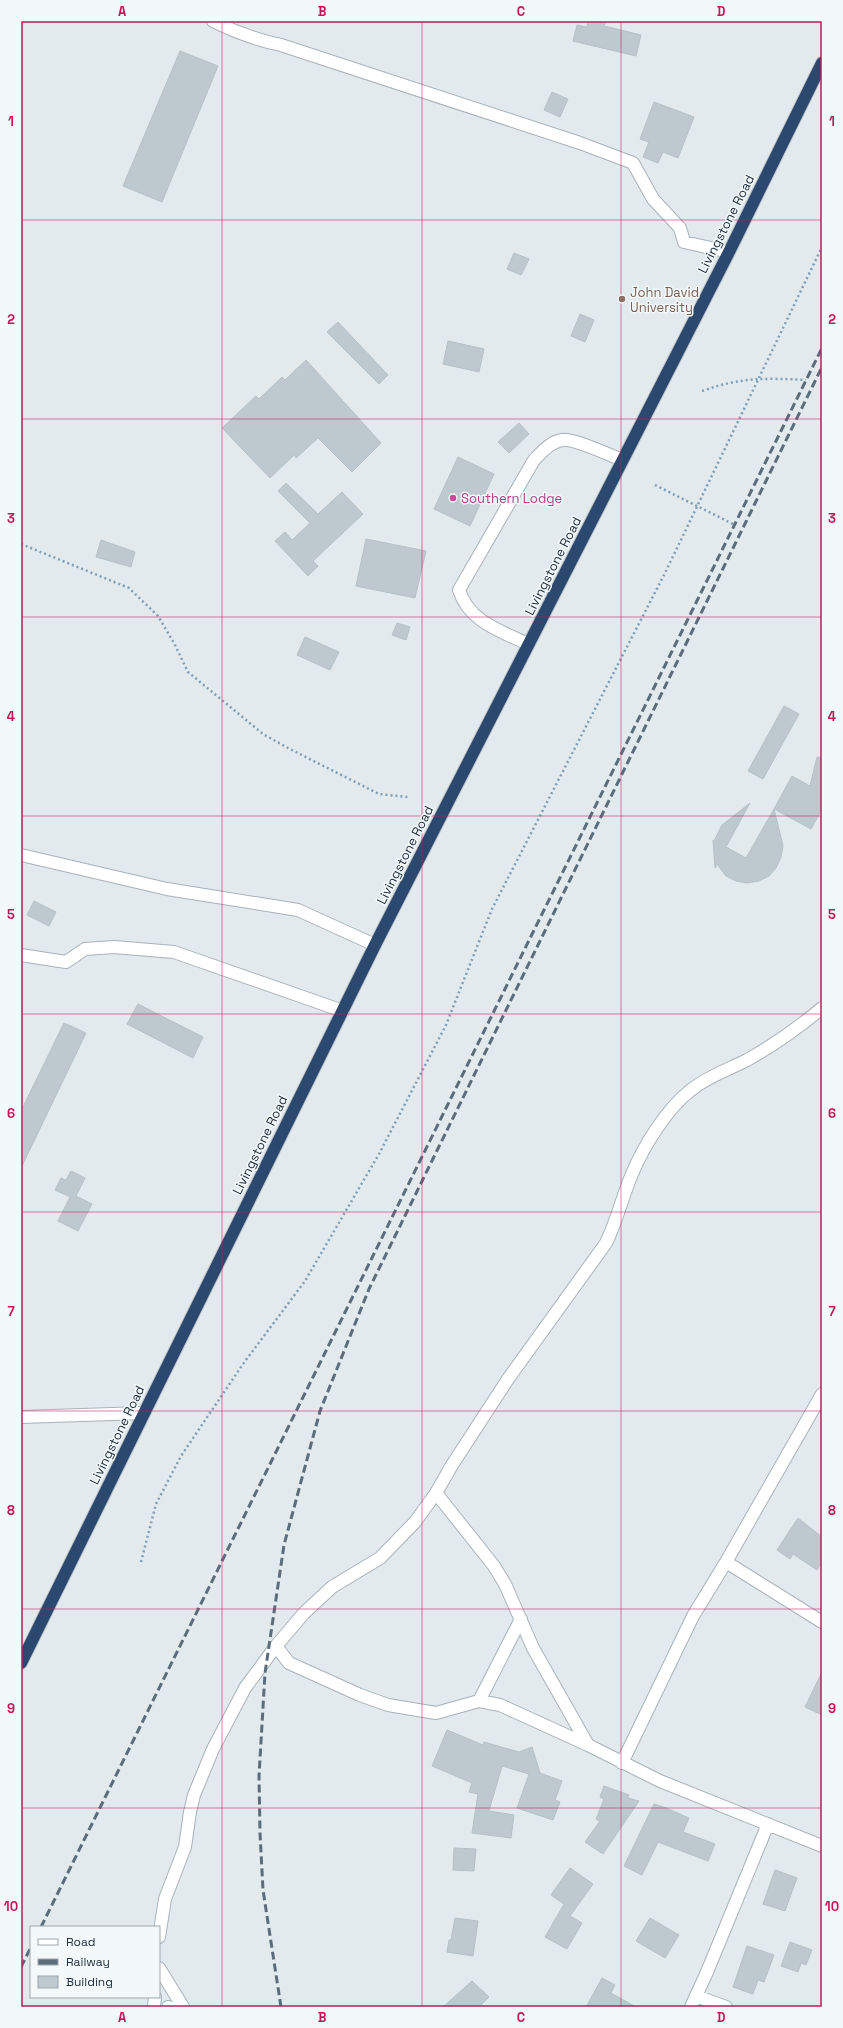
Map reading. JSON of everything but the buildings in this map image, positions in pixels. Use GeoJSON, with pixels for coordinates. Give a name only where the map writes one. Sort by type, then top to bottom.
{"type":"FeatureCollection","features":[{"type":"Feature","properties":{"kind":"highway","name":"Livingstone Road"},"geometry":{"type":"LineString","coordinates":[[21,1663],[374,945],[729,252],[822,63]]}},
{"type":"Feature","properties":{"kind":"street"},"geometry":{"type":"LineString","coordinates":[[213,21],[230,30],[264,42],[281,45],[580,142],[633,163],[653,199],[680,228],[684,242],[729,252]]}},
{"type":"Feature","properties":{"kind":"street"},"geometry":{"type":"LineString","coordinates":[[528,644],[480,622],[462,602],[459,590],[534,460],[550,445],[563,439],[578,443],[622,460]]}},
{"type":"Feature","properties":{"kind":"street"},"geometry":{"type":"LineString","coordinates":[[21,855],[167,889],[298,910],[374,945]]}},
{"type":"Feature","properties":{"kind":"street"},"geometry":{"type":"LineString","coordinates":[[21,955],[66,962],[85,949],[114,946],[174,952],[343,1010]]}},
{"type":"Feature","properties":{"kind":"street"},"geometry":{"type":"LineString","coordinates":[[160,1932],[166,1899],[185,1847],[194,1795],[213,1749],[239,1699],[276,1646],[304,1613],[326,1592],[387,1552],[415,1522],[436,1492],[508,1379],[606,1243],[616,1224],[632,1174],[639,1158],[656,1130],[673,1108],[689,1091],[704,1080],[746,1060],[781,1040],[822,1008]]}},
{"type":"Feature","properties":{"kind":"street"},"geometry":{"type":"LineString","coordinates":[[622,1763],[693,1616],[726,1562],[822,1394]]}},
{"type":"Feature","properties":{"kind":"street"},"geometry":{"type":"LineString","coordinates":[[21,1417],[143,1413]]}},
{"type":"Feature","properties":{"kind":"street"},"geometry":{"type":"LineString","coordinates":[[436,1492],[494,1566],[505,1584],[533,1648],[588,1746]]}},
{"type":"Feature","properties":{"kind":"street"},"geometry":{"type":"LineString","coordinates":[[726,1562],[822,1622]]}},
{"type":"Feature","properties":{"kind":"street"},"geometry":{"type":"LineString","coordinates":[[479,1701],[521,1619]]}},
{"type":"Feature","properties":{"kind":"street"},"geometry":{"type":"LineString","coordinates":[[276,1646],[290,1664],[360,1695],[388,1704],[436,1713],[479,1701],[500,1705],[660,1781],[822,1846]]}},
{"type":"Feature","properties":{"kind":"street"},"geometry":{"type":"LineString","coordinates":[[690,2007],[696,1996],[768,1824]]}},
{"type":"Feature","properties":{"kind":"street"},"geometry":{"type":"LineString","coordinates":[[160,1970],[183,2007]]}},
{"type":"Feature","properties":{"kind":"street"},"geometry":{"type":"LineString","coordinates":[[696,1996],[726,2007]]}},
{"type":"Feature","properties":{"kind":"path"},"geometry":{"type":"LineString","coordinates":[[141,1562],[156,1504],[182,1456],[243,1364],[305,1281],[382,1147],[446,1025],[492,909],[665,573],[822,247]]}},
{"type":"Feature","properties":{"kind":"path"},"geometry":{"type":"LineString","coordinates":[[702,391],[727,382],[759,378],[806,380]]}},
{"type":"Feature","properties":{"kind":"path"},"geometry":{"type":"LineString","coordinates":[[655,485],[735,525]]}},
{"type":"Feature","properties":{"kind":"path"},"geometry":{"type":"LineString","coordinates":[[21,544],[128,588],[158,616],[174,643],[188,672],[263,734],[306,758],[379,794],[408,797]]}},
{"type":"Feature","properties":{"kind":"railway"},"geometry":{"type":"LineString","coordinates":[[41,1926],[822,348]]}},
{"type":"Feature","properties":{"kind":"railway"},"geometry":{"type":"LineString","coordinates":[[281,2007],[263,1890],[260,1833],[259,1776],[265,1673],[284,1545],[320,1411],[369,1289],[822,367]]}},
{"type":"Feature","properties":{"kind":"railway"},"geometry":{"type":"LineString","coordinates":[[21,1967],[30,1949]]}},
{"type":"Feature","properties":{"kind":"place","name":"John David University"},"geometry":{"type":"Point","coordinates":[622,299]}},
{"type":"Feature","properties":{"kind":"place","name":"Southern Lodge"},"geometry":{"type":"Point","coordinates":[453,498]}}]}
